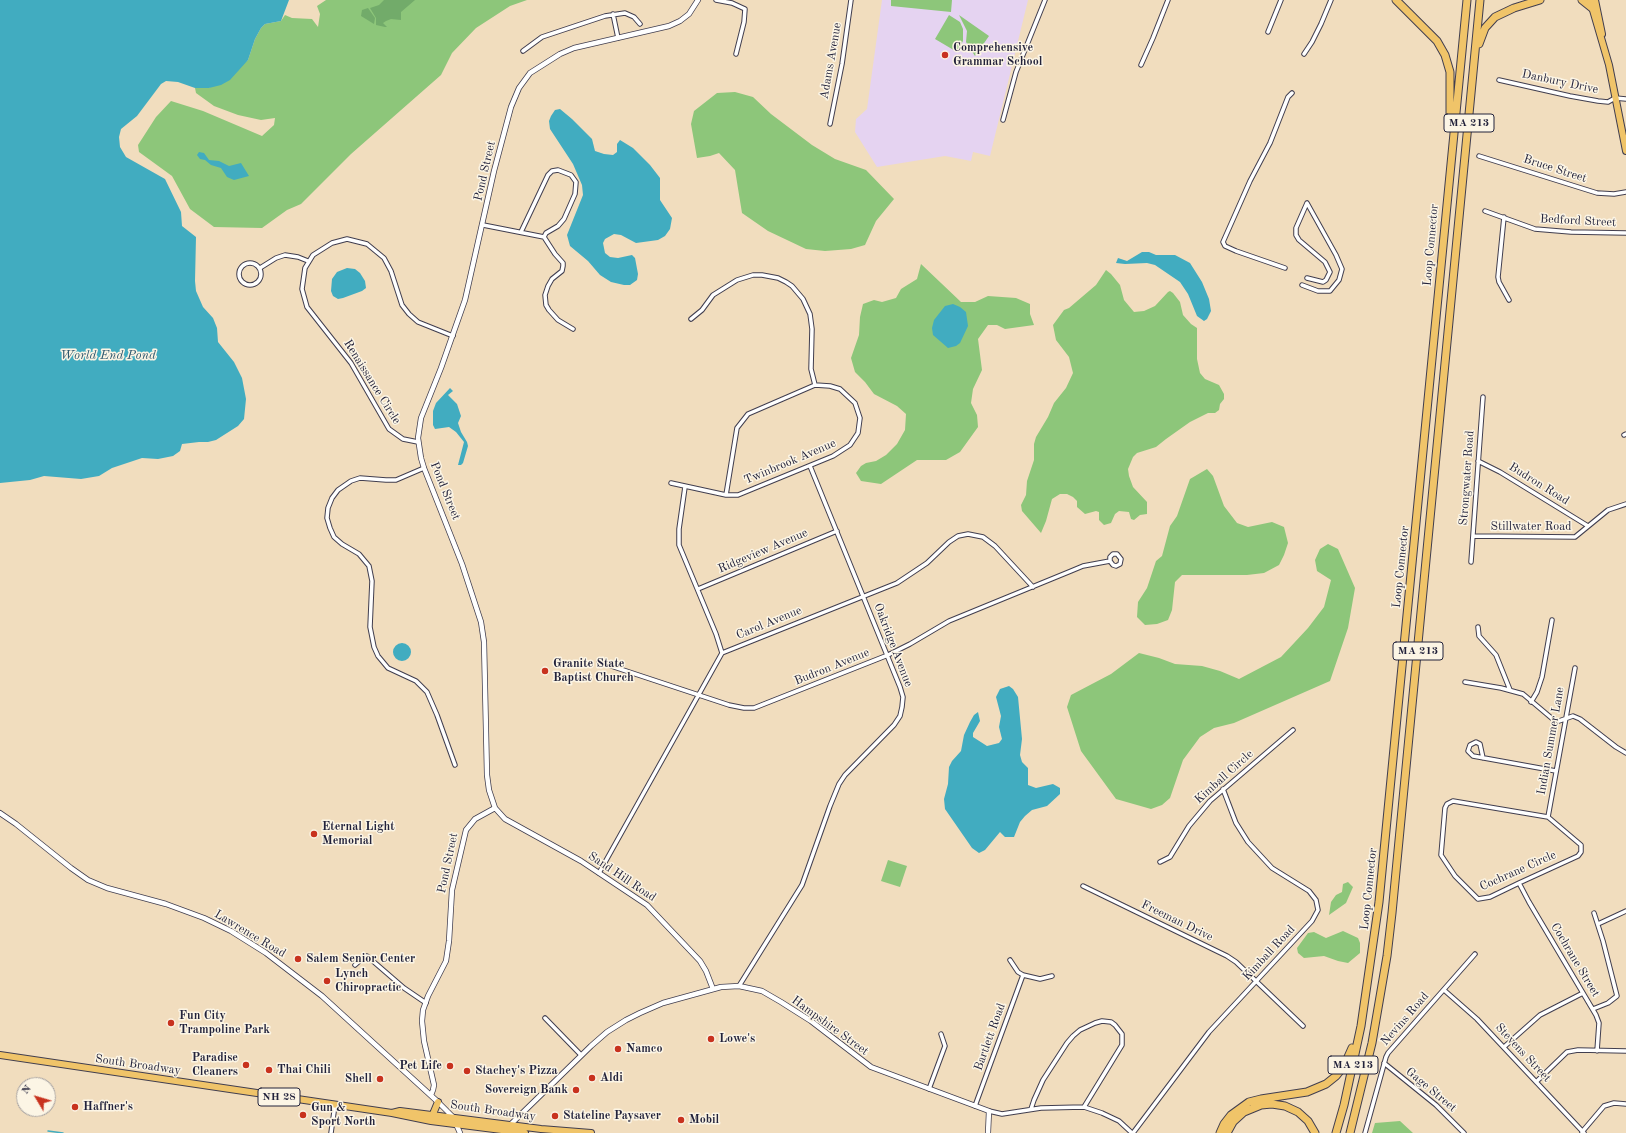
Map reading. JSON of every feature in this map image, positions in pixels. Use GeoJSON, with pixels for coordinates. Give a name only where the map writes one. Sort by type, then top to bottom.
{"type":"FeatureCollection","features":[{"type":"Feature","properties":{"kind":"highway"},"geometry":{"type":"LineString","coordinates":[[1396,0],[1437,41],[1447,59],[1450,72],[1450,162]]}},
{"type":"Feature","properties":{"kind":"highway","name":"Loop Connector"},"geometry":{"type":"LineString","coordinates":[[1336,1133],[1354,1061],[1366,996],[1379,902],[1467,0]]}},
{"type":"Feature","properties":{"kind":"highway","name":"Loop Connector"},"geometry":{"type":"LineString","coordinates":[[1350,1133],[1372,1043],[1387,956],[1392,913],[1480,0]]}},
{"type":"Feature","properties":{"kind":"highway"},"geometry":{"type":"LineString","coordinates":[[1473,79],[1480,41],[1485,28],[1490,22],[1504,12],[1540,0]]}},
{"type":"Feature","properties":{"kind":"highway"},"geometry":{"type":"LineString","coordinates":[[1582,0],[1592,8]]}},
{"type":"Feature","properties":{"kind":"highway"},"geometry":{"type":"LineString","coordinates":[[1220,1133],[1224,1124],[1231,1115],[1246,1104],[1261,1098],[1309,1092],[1326,1084],[1336,1076],[1350,1055],[1366,996]]}},
{"type":"Feature","properties":{"kind":"highway"},"geometry":{"type":"LineString","coordinates":[[1227,1133],[1233,1122],[1244,1112],[1255,1107],[1272,1104],[1285,1106],[1298,1112],[1308,1121],[1315,1133]]}},
{"type":"Feature","properties":{"kind":"main road"},"geometry":{"type":"LineString","coordinates":[[1590,0],[1603,41],[1626,149]]}},
{"type":"Feature","properties":{"kind":"main road"},"geometry":{"type":"LineString","coordinates":[[1595,0],[1602,29],[1603,41]]}},
{"type":"Feature","properties":{"kind":"main road","name":"South Broadway"},"geometry":{"type":"LineString","coordinates":[[0,1055],[392,1113],[412,1118],[504,1132],[525,1133]]}},
{"type":"Feature","properties":{"kind":"main road"},"geometry":{"type":"LineString","coordinates":[[433,1114],[438,1102]]}},
{"type":"Feature","properties":{"kind":"main road","name":"South Broadway"},"geometry":{"type":"LineString","coordinates":[[392,1113],[400,1111],[433,1114],[510,1125],[591,1133]]}},
{"type":"Feature","properties":{"kind":"street","name":"Pond Street"},"geometry":{"type":"LineString","coordinates":[[431,1095],[434,1085],[424,1041],[422,1021],[426,1003],[446,961],[449,941],[452,890],[466,830],[475,819],[495,808],[489,790],[487,775],[484,642],[481,622],[462,564],[424,468],[418,442],[418,428],[453,336],[469,285],[494,171],[511,107],[524,79],[539,66],[574,48],[656,30],[675,24],[689,14],[698,0]]}},
{"type":"Feature","properties":{"kind":"street"},"geometry":{"type":"LineString","coordinates":[[716,0],[732,3],[745,9],[744,22],[736,54]]}},
{"type":"Feature","properties":{"kind":"street","name":"Adams Avenue"},"geometry":{"type":"LineString","coordinates":[[830,124],[842,64],[852,0]]}},
{"type":"Feature","properties":{"kind":"street"},"geometry":{"type":"LineString","coordinates":[[1004,120],[1016,72],[1045,0]]}},
{"type":"Feature","properties":{"kind":"street"},"geometry":{"type":"LineString","coordinates":[[1141,65],[1168,0]]}},
{"type":"Feature","properties":{"kind":"street"},"geometry":{"type":"LineString","coordinates":[[1268,32],[1281,0]]}},
{"type":"Feature","properties":{"kind":"street"},"geometry":{"type":"LineString","coordinates":[[1304,54],[1312,42],[1331,0]]}},
{"type":"Feature","properties":{"kind":"street"},"geometry":{"type":"LineString","coordinates":[[613,14],[618,38]]}},
{"type":"Feature","properties":{"kind":"street"},"geometry":{"type":"LineString","coordinates":[[523,52],[542,38],[613,14],[628,14],[637,19],[640,24]]}},
{"type":"Feature","properties":{"kind":"street","name":"Danbury Drive"},"geometry":{"type":"LineString","coordinates":[[1499,80],[1598,101],[1608,102],[1615,98],[1626,99]]}},
{"type":"Feature","properties":{"kind":"street"},"geometry":{"type":"LineString","coordinates":[[1285,268],[1236,251],[1225,246],[1224,242],[1250,181],[1270,143],[1288,97],[1292,94]]}},
{"type":"Feature","properties":{"kind":"street","name":"Bruce Street"},"geometry":{"type":"LineString","coordinates":[[1479,156],[1597,193],[1614,194],[1626,192]]}},
{"type":"Feature","properties":{"kind":"street"},"geometry":{"type":"LineString","coordinates":[[521,232],[548,175],[552,171],[558,170],[571,175],[576,182],[575,194],[564,219],[558,226],[546,233],[544,237]]}},
{"type":"Feature","properties":{"kind":"street"},"geometry":{"type":"LineString","coordinates":[[1302,285],[1318,291],[1330,291],[1339,280],[1342,269],[1336,255],[1307,203],[1296,228],[1296,235],[1299,240],[1320,256],[1330,272],[1326,280],[1323,282],[1307,278]]}},
{"type":"Feature","properties":{"kind":"street","name":"Bedford Street"},"geometry":{"type":"LineString","coordinates":[[1485,211],[1536,229],[1571,232],[1626,233]]}},
{"type":"Feature","properties":{"kind":"street"},"geometry":{"type":"LineString","coordinates":[[1504,217],[1498,276],[1499,282],[1509,300]]}},
{"type":"Feature","properties":{"kind":"street"},"geometry":{"type":"LineString","coordinates":[[483,225],[544,237],[563,263],[562,271],[552,279],[548,286],[546,305],[558,320],[573,329]]}},
{"type":"Feature","properties":{"kind":"street"},"geometry":{"type":"LineString","coordinates":[[260,268],[276,258],[285,255],[298,257],[308,261],[318,250],[332,242],[347,239],[367,244],[384,258],[402,305],[409,314],[418,322],[453,336]]}},
{"type":"Feature","properties":{"kind":"street","name":"Renaissance Circle"},"geometry":{"type":"LineString","coordinates":[[308,261],[303,274],[302,289],[307,307],[351,363],[389,429],[403,439],[418,442]]}},
{"type":"Feature","properties":{"kind":"street"},"geometry":{"type":"LineString","coordinates":[[247,262],[254,263],[260,268],[260,279],[254,284],[246,284],[240,280],[238,273],[247,262]]}},
{"type":"Feature","properties":{"kind":"street"},"geometry":{"type":"LineString","coordinates":[[691,319],[702,310],[713,296],[737,280],[753,275],[762,275],[778,278],[786,282],[792,286],[803,299],[810,314],[812,329],[811,369],[815,385]]}},
{"type":"Feature","properties":{"kind":"street","name":"Twinbrook Avenue"},"geometry":{"type":"LineString","coordinates":[[671,483],[726,495],[738,495],[833,456],[847,449],[856,437],[860,423],[859,412],[855,403],[844,392],[830,386],[815,385],[753,411],[737,428],[726,495]]}},
{"type":"Feature","properties":{"kind":"street","name":"Strongwater Road"},"geometry":{"type":"LineString","coordinates":[[1471,562],[1483,397]]}},
{"type":"Feature","properties":{"kind":"street","name":"Budron Road"},"geometry":{"type":"LineString","coordinates":[[1478,461],[1494,468],[1588,526]]}},
{"type":"Feature","properties":{"kind":"street","name":"Oakridge Avenue"},"geometry":{"type":"LineString","coordinates":[[739,986],[802,885],[839,784],[845,775],[888,732],[900,716],[903,702],[902,691],[888,655],[810,466]]}},
{"type":"Feature","properties":{"kind":"street"},"geometry":{"type":"LineString","coordinates":[[424,468],[396,480],[360,478],[351,482],[338,490],[332,498],[328,508],[327,518],[334,537],[363,558],[370,571],[372,581],[370,627],[374,647],[378,656],[388,668],[416,682],[427,692],[455,765]]}},
{"type":"Feature","properties":{"kind":"street"},"geometry":{"type":"LineString","coordinates":[[599,873],[722,653],[716,634],[683,554],[679,540],[679,524],[685,487]]}},
{"type":"Feature","properties":{"kind":"street","name":"Stillwater Road"},"geometry":{"type":"LineString","coordinates":[[1473,536],[1569,538],[1580,535],[1588,526],[1608,510],[1626,504]]}},
{"type":"Feature","properties":{"kind":"street","name":"Ridgeview Avenue"},"geometry":{"type":"LineString","coordinates":[[698,589],[837,531]]}},
{"type":"Feature","properties":{"kind":"street","name":"Carol Avenue"},"geometry":{"type":"LineString","coordinates":[[722,653],[904,579],[927,563],[949,542],[958,536],[968,534],[983,537],[995,546],[1033,587]]}},
{"type":"Feature","properties":{"kind":"street","name":"Budron Avenue"},"geometry":{"type":"LineString","coordinates":[[599,662],[729,705],[754,708],[888,655],[949,621],[1083,566],[1110,561]]}},
{"type":"Feature","properties":{"kind":"street"},"geometry":{"type":"LineString","coordinates":[[1531,702],[1537,692],[1542,677],[1552,620]]}},
{"type":"Feature","properties":{"kind":"street"},"geometry":{"type":"LineString","coordinates":[[1478,627],[1479,636],[1496,655],[1510,690]]}},
{"type":"Feature","properties":{"kind":"street","name":"Indian Summer Lane"},"geometry":{"type":"LineString","coordinates":[[1548,817],[1574,668]]}},
{"type":"Feature","properties":{"kind":"street"},"geometry":{"type":"LineString","coordinates":[[1465,682],[1510,690],[1523,694],[1555,721],[1573,716],[1580,719],[1626,753]]}},
{"type":"Feature","properties":{"kind":"street","name":"Kimball Circle"},"geometry":{"type":"LineString","coordinates":[[1160,862],[1170,857],[1196,817],[1210,801],[1293,730]]}},
{"type":"Feature","properties":{"kind":"street"},"geometry":{"type":"LineString","coordinates":[[1483,758],[1480,744],[1476,742],[1470,745],[1468,749],[1471,755],[1483,758],[1556,771]]}},
{"type":"Feature","properties":{"kind":"street","name":"Kimball Road"},"geometry":{"type":"LineString","coordinates":[[1133,1133],[1209,1032],[1312,921],[1318,910],[1318,905],[1314,895],[1279,873],[1256,852],[1236,823],[1223,789]]}},
{"type":"Feature","properties":{"kind":"street","name":"Cochrane Circle"},"geometry":{"type":"LineString","coordinates":[[1458,801],[1548,817],[1581,845],[1581,852],[1578,856],[1480,900],[1473,896],[1455,876],[1441,855],[1445,808],[1450,802],[1458,801]]}},
{"type":"Feature","properties":{"kind":"street","name":"Sand Hill Road"},"geometry":{"type":"LineString","coordinates":[[495,808],[511,823],[563,851],[599,873],[635,896],[655,912],[702,964],[713,989]]}},
{"type":"Feature","properties":{"kind":"street","name":"Lawrence Road"},"geometry":{"type":"LineString","coordinates":[[0,813],[88,880],[107,888],[166,904],[203,918],[231,931],[266,953],[322,996],[431,1095],[453,1117],[460,1133]]}},
{"type":"Feature","properties":{"kind":"street","name":"Cochrane Street"},"geometry":{"type":"LineString","coordinates":[[1519,883],[1593,1009],[1599,1023],[1597,1051]]}},
{"type":"Feature","properties":{"kind":"street","name":"Freeman Drive"},"geometry":{"type":"LineString","coordinates":[[1083,886],[1227,956],[1236,962],[1303,1026]]}},
{"type":"Feature","properties":{"kind":"street"},"geometry":{"type":"LineString","coordinates":[[1598,924],[1626,911]]}},
{"type":"Feature","properties":{"kind":"street"},"geometry":{"type":"LineString","coordinates":[[1593,1009],[1608,1003],[1617,996],[1594,913]]}},
{"type":"Feature","properties":{"kind":"street","name":"Nevins Road"},"geometry":{"type":"LineString","coordinates":[[1365,1133],[1388,1053],[1475,954]]}},
{"type":"Feature","properties":{"kind":"street"},"geometry":{"type":"LineString","coordinates":[[355,965],[367,956],[404,988],[426,1003]]}},
{"type":"Feature","properties":{"kind":"street"},"geometry":{"type":"LineString","coordinates":[[1010,960],[1018,972],[1023,975],[1040,980],[1052,976]]}},
{"type":"Feature","properties":{"kind":"street","name":"Bartlett Road"},"geometry":{"type":"LineString","coordinates":[[975,1106],[1023,975]]}},
{"type":"Feature","properties":{"kind":"street","name":"Hampshire Street"},"geometry":{"type":"LineString","coordinates":[[504,1132],[581,1055],[607,1032],[640,1012],[654,1006],[713,989],[726,986],[739,986],[762,991],[781,1002],[811,1021],[871,1067],[929,1089],[989,1111],[1002,1114],[1031,1109],[1084,1107],[1119,1121],[1133,1133]]}},
{"type":"Feature","properties":{"kind":"street","name":"Stevens Street"},"geometry":{"type":"LineString","coordinates":[[1444,990],[1465,1007],[1583,1132]]}},
{"type":"Feature","properties":{"kind":"street"},"geometry":{"type":"LineString","coordinates":[[1504,1047],[1540,1015],[1583,993]]}},
{"type":"Feature","properties":{"kind":"street"},"geometry":{"type":"LineString","coordinates":[[544,1018],[581,1055]]}},
{"type":"Feature","properties":{"kind":"street"},"geometry":{"type":"LineString","coordinates":[[1031,1109],[1043,1080],[1073,1036],[1080,1030],[1095,1023],[1102,1021],[1111,1022],[1122,1034],[1122,1045],[1084,1107]]}},
{"type":"Feature","properties":{"kind":"street"},"geometry":{"type":"LineString","coordinates":[[929,1089],[945,1046],[941,1034]]}},
{"type":"Feature","properties":{"kind":"street"},"geometry":{"type":"LineString","coordinates":[[1536,1082],[1566,1052],[1578,1050],[1626,1051]]}},
{"type":"Feature","properties":{"kind":"street","name":"Gage Street"},"geometry":{"type":"LineString","coordinates":[[1384,1063],[1436,1105],[1464,1133]]}},
{"type":"Feature","properties":{"kind":"street"},"geometry":{"type":"LineString","coordinates":[[1583,1132],[1604,1106],[1614,1103],[1626,1104]]}},
{"type":"Feature","properties":{"kind":"street"},"geometry":{"type":"LineString","coordinates":[[331,1133],[335,1105]]}},
{"type":"Feature","properties":{"kind":"street"},"geometry":{"type":"LineString","coordinates":[[988,1133],[989,1111]]}},
{"type":"Feature","properties":{"kind":"shaded area","name":"Comprehensive Grammar School"},"geometry":{"type":"Polygon","coordinates":[[[882,0],[1028,0],[990,156],[973,152],[971,161],[945,156],[877,167],[855,132],[856,119],[867,109],[882,0]]]}},
{"type":"Feature","properties":{"kind":"green space"},"geometry":{"type":"Polygon","coordinates":[[[326,0],[527,0],[510,6],[476,28],[452,53],[441,75],[351,154],[301,204],[287,210],[262,228],[214,227],[190,209],[172,176],[139,152],[138,145],[156,117],[171,101],[203,111],[262,136],[274,125],[275,118],[261,120],[238,115],[214,106],[196,93],[195,88],[209,88],[248,60],[255,39],[265,24],[281,21],[285,15],[292,18],[312,19],[318,27],[320,14],[317,6],[326,0]]]}},
{"type":"Feature","properties":{"kind":"green space"},"geometry":{"type":"Polygon","coordinates":[[[384,0],[415,0],[401,12],[401,20],[391,19],[386,21],[383,23],[387,27],[385,27],[376,25],[376,18],[370,8],[379,5],[384,0]]]}},
{"type":"Feature","properties":{"kind":"green space"},"geometry":{"type":"Polygon","coordinates":[[[891,0],[952,0],[951,12],[891,6],[891,0]]]}},
{"type":"Feature","properties":{"kind":"green space"},"geometry":{"type":"Polygon","coordinates":[[[368,8],[375,18],[374,24],[361,16],[362,10],[368,8]]]}},
{"type":"Feature","properties":{"kind":"green space"},"geometry":{"type":"Polygon","coordinates":[[[949,15],[960,22],[963,29],[963,41],[957,52],[935,39],[949,15]]]}},
{"type":"Feature","properties":{"kind":"green space"},"geometry":{"type":"Polygon","coordinates":[[[959,15],[989,36],[975,56],[966,42],[967,31],[959,15]]]}},
{"type":"Feature","properties":{"kind":"green space"},"geometry":{"type":"Polygon","coordinates":[[[735,92],[753,97],[771,114],[812,145],[835,159],[866,170],[894,199],[876,221],[865,245],[851,249],[825,251],[806,249],[768,231],[742,213],[735,170],[719,153],[697,158],[691,124],[694,111],[717,93],[735,92]]]}},
{"type":"Feature","properties":{"kind":"green space"},"geometry":{"type":"Polygon","coordinates":[[[921,264],[961,302],[975,302],[988,296],[1016,298],[1030,304],[1030,314],[1034,325],[1005,329],[997,325],[988,325],[978,339],[982,370],[973,389],[971,403],[977,415],[978,427],[960,452],[946,460],[917,460],[881,484],[861,481],[856,473],[861,466],[866,463],[876,461],[886,455],[897,444],[905,430],[906,414],[897,406],[874,394],[855,372],[851,358],[859,335],[860,317],[863,304],[874,300],[882,302],[896,298],[901,289],[917,279],[921,264]]]}},
{"type":"Feature","properties":{"kind":"green space"},"geometry":{"type":"Polygon","coordinates":[[[1106,270],[1120,285],[1124,300],[1134,312],[1144,311],[1155,306],[1168,292],[1170,291],[1173,293],[1180,302],[1183,315],[1197,328],[1197,359],[1200,373],[1205,379],[1219,385],[1224,394],[1224,399],[1220,404],[1219,410],[1215,413],[1208,413],[1190,422],[1156,447],[1137,453],[1133,457],[1128,469],[1129,476],[1133,487],[1147,502],[1147,514],[1140,515],[1134,520],[1131,519],[1129,512],[1119,511],[1115,514],[1111,523],[1104,525],[1099,520],[1099,512],[1096,511],[1085,514],[1077,507],[1077,501],[1073,497],[1067,494],[1060,494],[1052,499],[1041,533],[1022,511],[1021,505],[1026,495],[1027,481],[1034,460],[1034,444],[1036,437],[1048,417],[1054,403],[1066,388],[1073,373],[1069,357],[1056,340],[1053,325],[1064,310],[1069,308],[1096,285],[1106,270]]]}},
{"type":"Feature","properties":{"kind":"green space"},"geometry":{"type":"Polygon","coordinates":[[[1207,469],[1213,476],[1224,506],[1237,523],[1248,527],[1272,522],[1284,527],[1288,543],[1284,555],[1279,565],[1264,573],[1247,575],[1182,575],[1175,582],[1172,610],[1168,620],[1157,624],[1145,625],[1137,617],[1138,602],[1147,588],[1156,561],[1162,556],[1170,526],[1177,516],[1190,479],[1207,469]]]}},
{"type":"Feature","properties":{"kind":"green space"},"geometry":{"type":"Polygon","coordinates":[[[1328,544],[1338,549],[1355,588],[1348,628],[1330,681],[1234,723],[1214,728],[1200,737],[1183,760],[1170,798],[1162,805],[1151,809],[1116,799],[1081,751],[1067,707],[1071,695],[1111,674],[1139,653],[1175,664],[1202,666],[1220,671],[1239,679],[1281,657],[1308,628],[1324,607],[1331,580],[1317,571],[1315,560],[1320,549],[1328,544]]]}},
{"type":"Feature","properties":{"kind":"green space"},"geometry":{"type":"Polygon","coordinates":[[[888,860],[907,866],[900,887],[881,881],[888,860]]]}},
{"type":"Feature","properties":{"kind":"green space"},"geometry":{"type":"Polygon","coordinates":[[[1348,882],[1353,887],[1346,903],[1329,915],[1331,902],[1336,895],[1342,892],[1343,884],[1348,882]]]}},
{"type":"Feature","properties":{"kind":"green space"},"geometry":{"type":"Polygon","coordinates":[[[1343,931],[1358,938],[1360,943],[1360,953],[1348,963],[1324,956],[1304,958],[1298,953],[1297,948],[1308,933],[1314,932],[1326,938],[1343,931]]]}},
{"type":"Feature","properties":{"kind":"green space"},"geometry":{"type":"Polygon","coordinates":[[[1400,1121],[1413,1133],[1372,1133],[1375,1123],[1400,1121]]]}},
{"type":"Feature","properties":{"kind":"water","name":"World End Pond"},"geometry":{"type":"Polygon","coordinates":[[[0,0],[289,0],[281,21],[265,24],[261,28],[255,39],[248,60],[230,80],[221,85],[209,88],[195,88],[178,82],[166,81],[161,84],[137,116],[121,129],[119,137],[120,147],[126,157],[165,179],[181,212],[182,226],[196,237],[196,291],[203,307],[213,318],[217,328],[218,342],[234,362],[242,378],[246,399],[244,419],[238,426],[216,440],[182,444],[180,451],[173,456],[158,459],[142,458],[112,468],[99,476],[81,479],[44,476],[30,480],[0,483],[0,0]]]}},
{"type":"Feature","properties":{"kind":"water"},"geometry":{"type":"Polygon","coordinates":[[[560,109],[592,139],[595,151],[613,155],[617,152],[617,144],[620,140],[633,148],[650,165],[660,178],[660,200],[672,218],[670,229],[665,236],[658,240],[636,243],[621,235],[614,234],[605,239],[603,243],[605,253],[610,257],[618,258],[632,255],[635,258],[638,274],[637,280],[630,285],[611,282],[600,275],[588,261],[570,246],[567,235],[583,195],[582,185],[573,164],[550,129],[549,121],[551,116],[555,110],[560,109]]]}},
{"type":"Feature","properties":{"kind":"water"},"geometry":{"type":"Polygon","coordinates":[[[199,152],[204,153],[209,160],[219,161],[229,166],[241,163],[249,176],[234,180],[227,177],[221,168],[200,159],[197,155],[199,152]]]}},
{"type":"Feature","properties":{"kind":"water"},"geometry":{"type":"Polygon","coordinates":[[[1142,252],[1149,252],[1156,255],[1175,255],[1190,263],[1202,282],[1209,299],[1211,311],[1207,319],[1204,321],[1197,316],[1188,294],[1180,282],[1155,265],[1147,263],[1116,263],[1118,258],[1127,261],[1142,252]]]}},
{"type":"Feature","properties":{"kind":"water"},"geometry":{"type":"Polygon","coordinates":[[[347,268],[355,269],[360,273],[365,281],[366,288],[362,291],[338,299],[333,296],[331,291],[332,279],[337,272],[347,268]]]}},
{"type":"Feature","properties":{"kind":"water"},"geometry":{"type":"Polygon","coordinates":[[[953,304],[966,312],[968,326],[960,343],[956,346],[948,348],[933,335],[932,328],[934,320],[945,306],[953,304]]]}},
{"type":"Feature","properties":{"kind":"water"},"geometry":{"type":"Polygon","coordinates":[[[450,388],[453,391],[448,395],[457,404],[461,416],[458,423],[468,446],[461,465],[458,465],[464,442],[456,432],[449,427],[435,429],[433,425],[433,411],[436,403],[450,388]]]}},
{"type":"Feature","properties":{"kind":"water"},"geometry":{"type":"Polygon","coordinates":[[[402,643],[408,646],[411,652],[408,658],[402,661],[396,658],[393,652],[396,646],[402,643]]]}},
{"type":"Feature","properties":{"kind":"water"},"geometry":{"type":"Polygon","coordinates":[[[1009,686],[1018,697],[1022,739],[1020,755],[1022,762],[1028,768],[1028,785],[1036,788],[1053,784],[1060,788],[1060,794],[1047,806],[1032,810],[1025,816],[1020,822],[1014,837],[1005,837],[1000,832],[985,850],[979,853],[972,848],[945,809],[944,799],[948,784],[949,767],[961,751],[964,735],[974,715],[978,712],[980,721],[973,733],[973,737],[987,746],[999,743],[1002,739],[999,727],[1001,716],[996,697],[1000,689],[1009,686]]]}},
{"type":"Feature","properties":{"kind":"waterway"},"geometry":{"type":"LineString","coordinates":[[48,1131],[63,1133]]}},
{"type":"Feature","properties":{"kind":"place","name":"Comprehensive Grammar School"},"geometry":{"type":"Point","coordinates":[945,55]}},
{"type":"Feature","properties":{"kind":"place","name":"Granite State Baptist Church"},"geometry":{"type":"Point","coordinates":[545,671]}},
{"type":"Feature","properties":{"kind":"place","name":"Eternal Light Memorial"},"geometry":{"type":"Point","coordinates":[314,834]}},
{"type":"Feature","properties":{"kind":"place","name":"Salem Senior Center"},"geometry":{"type":"Point","coordinates":[298,959]}},
{"type":"Feature","properties":{"kind":"place","name":"Lynch Chiropractic"},"geometry":{"type":"Point","coordinates":[327,981]}},
{"type":"Feature","properties":{"kind":"place","name":"Fun City Trampoline Park"},"geometry":{"type":"Point","coordinates":[171,1023]}},
{"type":"Feature","properties":{"kind":"place","name":"Lowe's"},"geometry":{"type":"Point","coordinates":[711,1039]}},
{"type":"Feature","properties":{"kind":"place","name":"Namco"},"geometry":{"type":"Point","coordinates":[618,1049]}},
{"type":"Feature","properties":{"kind":"place","name":"Paradise Cleaners"},"geometry":{"type":"Point","coordinates":[246,1065]}},
{"type":"Feature","properties":{"kind":"place","name":"Pet Life"},"geometry":{"type":"Point","coordinates":[450,1066]}},
{"type":"Feature","properties":{"kind":"place","name":"Thai Chili"},"geometry":{"type":"Point","coordinates":[269,1070]}},
{"type":"Feature","properties":{"kind":"place","name":"Stachey's Pizza"},"geometry":{"type":"Point","coordinates":[467,1071]}},
{"type":"Feature","properties":{"kind":"place","name":"Aldi"},"geometry":{"type":"Point","coordinates":[592,1078]}},
{"type":"Feature","properties":{"kind":"place","name":"Shell"},"geometry":{"type":"Point","coordinates":[380,1079]}},
{"type":"Feature","properties":{"kind":"place","name":"Sovereign Bank"},"geometry":{"type":"Point","coordinates":[576,1090]}},
{"type":"Feature","properties":{"kind":"place","name":"Haffner's"},"geometry":{"type":"Point","coordinates":[75,1107]}},
{"type":"Feature","properties":{"kind":"place","name":"Gun & Sport North"},"geometry":{"type":"Point","coordinates":[303,1115]}},
{"type":"Feature","properties":{"kind":"place","name":"Stateline Paysaver"},"geometry":{"type":"Point","coordinates":[555,1116]}},
{"type":"Feature","properties":{"kind":"place","name":"Mobil"},"geometry":{"type":"Point","coordinates":[681,1120]}}]}
